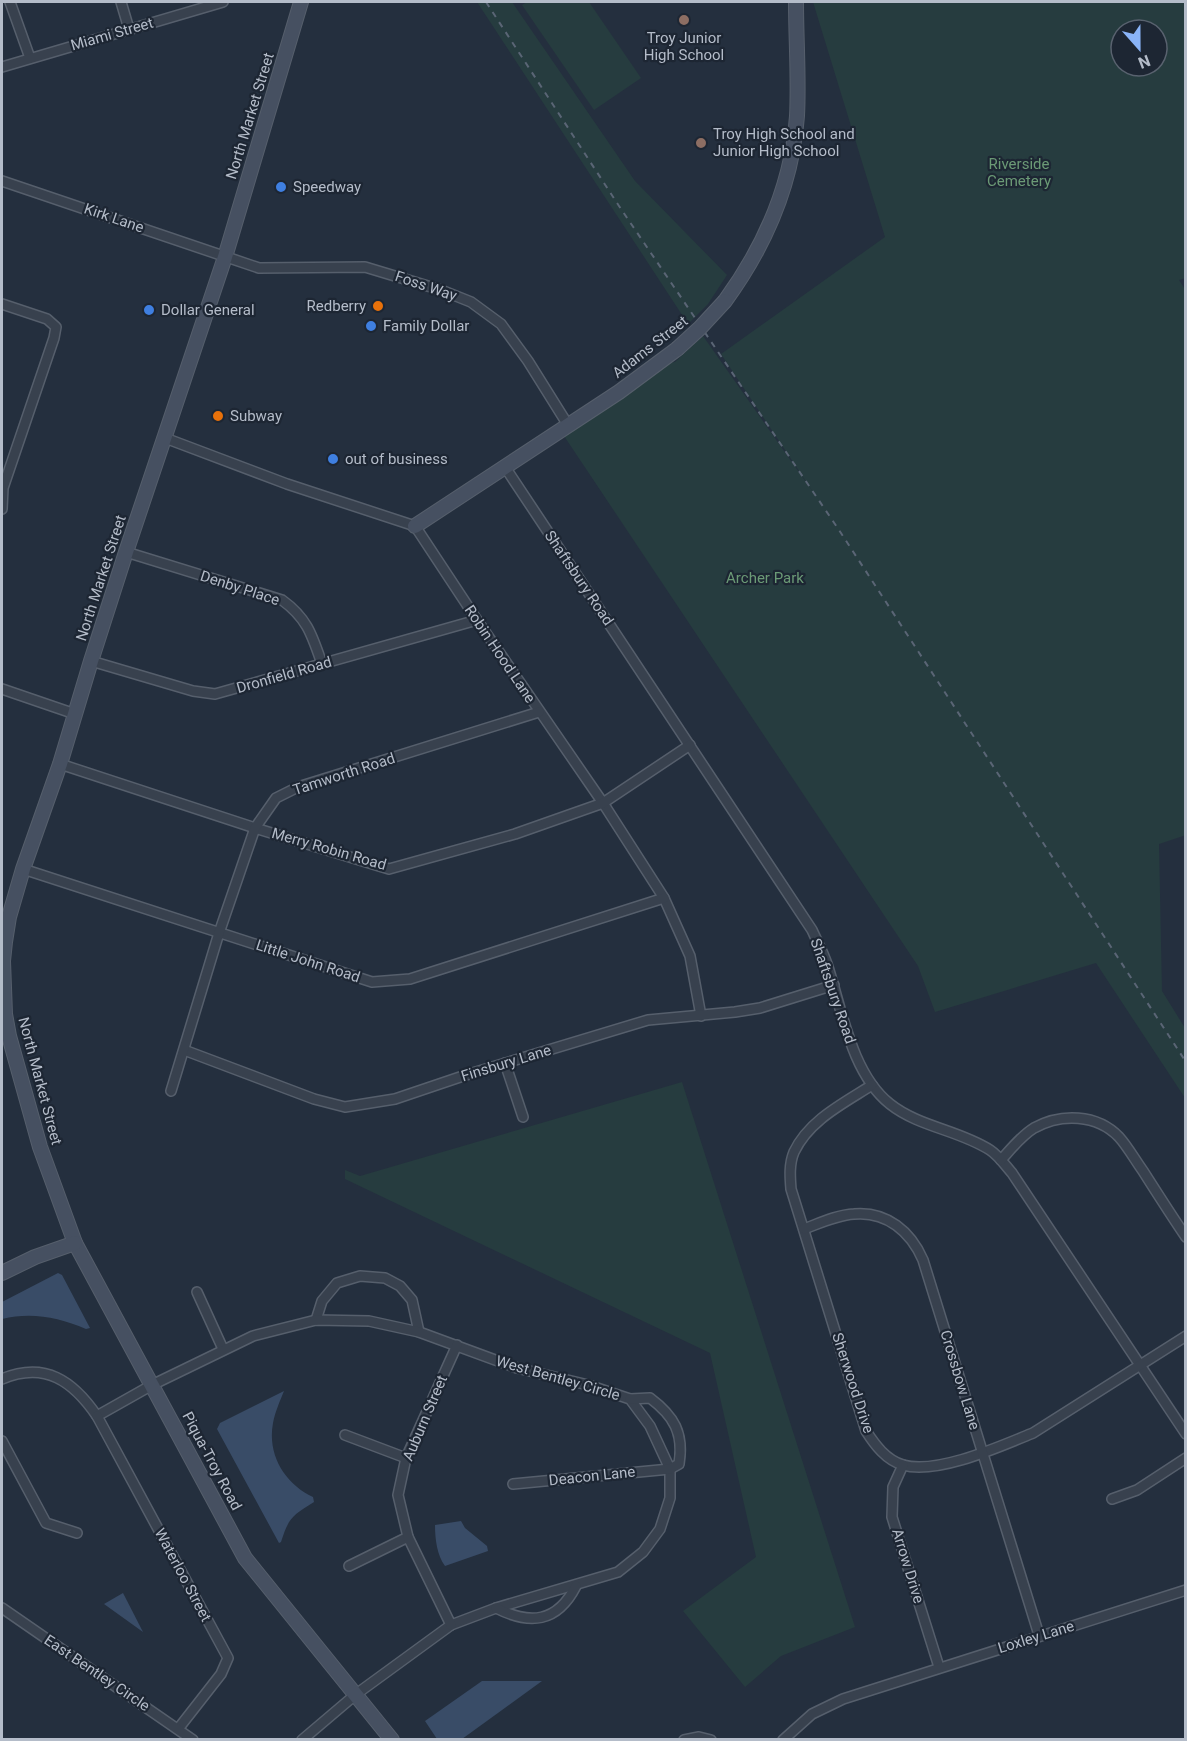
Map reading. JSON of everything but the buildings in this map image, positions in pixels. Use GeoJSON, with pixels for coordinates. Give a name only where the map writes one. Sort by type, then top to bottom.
{"type":"FeatureCollection","features":[{"type":"Feature","properties":{"kind":"street"},"geometry":{"type":"LineString","coordinates":[[10,2],[30,58]]}},
{"type":"Feature","properties":{"kind":"street"},"geometry":{"type":"LineString","coordinates":[[121,2],[129,29]]}},
{"type":"Feature","properties":{"kind":"street","name":"Miami Street"},"geometry":{"type":"LineString","coordinates":[[2,67],[224,2]]}},
{"type":"Feature","properties":{"kind":"street","name":"North Market Street"},"geometry":{"type":"LineString","coordinates":[[48,1170],[5,1037],[3,961],[9,917],[23,869],[60,764],[126,552],[225,257],[301,2]]}},
{"type":"Feature","properties":{"kind":"street","name":"Adams Street"},"geometry":{"type":"LineString","coordinates":[[415,526],[627,386],[678,349],[725,301],[746,271],[763,240],[778,206],[788,171],[797,107],[796,2]]}},
{"type":"Feature","properties":{"kind":"street","name":"Kirk Lane"},"geometry":{"type":"LineString","coordinates":[[2,181],[225,257]]}},
{"type":"Feature","properties":{"kind":"street","name":"Foss Way"},"geometry":{"type":"LineString","coordinates":[[225,257],[259,268],[365,267],[471,302],[501,324],[528,361],[568,425]]}},
{"type":"Feature","properties":{"kind":"street"},"geometry":{"type":"LineString","coordinates":[[2,304],[47,319],[56,327],[3,488],[2,509]]}},
{"type":"Feature","properties":{"kind":"street"},"geometry":{"type":"LineString","coordinates":[[165,438],[287,484],[415,526]]}},
{"type":"Feature","properties":{"kind":"street","name":"Shaftsbury Road"},"geometry":{"type":"LineString","coordinates":[[505,467],[812,930],[834,985],[856,1057],[872,1085],[896,1108],[918,1120],[985,1147],[1001,1160],[1012,1173],[1185,1434]]}},
{"type":"Feature","properties":{"kind":"street","name":"Robin Hood Lane"},"geometry":{"type":"LineString","coordinates":[[415,526],[539,712],[603,803],[664,898],[690,956],[701,1016]]}},
{"type":"Feature","properties":{"kind":"street","name":"Denby Place"},"geometry":{"type":"LineString","coordinates":[[126,552],[282,600],[306,621],[322,664]]}},
{"type":"Feature","properties":{"kind":"street","name":"Dronfield Road"},"geometry":{"type":"LineString","coordinates":[[91,661],[193,691],[215,694],[477,620]]}},
{"type":"Feature","properties":{"kind":"street"},"geometry":{"type":"LineString","coordinates":[[2,689],[75,714]]}},
{"type":"Feature","properties":{"kind":"street","name":"Tamworth Road"},"geometry":{"type":"LineString","coordinates":[[171,1091],[219,933],[255,828],[276,798],[298,787],[539,712]]}},
{"type":"Feature","properties":{"kind":"street","name":"Merry Robin Road"},"geometry":{"type":"LineString","coordinates":[[60,764],[388,869],[515,834],[603,803],[690,745]]}},
{"type":"Feature","properties":{"kind":"street","name":"Little John Road"},"geometry":{"type":"LineString","coordinates":[[23,869],[372,982],[410,979],[664,898]]}},
{"type":"Feature","properties":{"kind":"street","name":"Finsbury Lane"},"geometry":{"type":"LineString","coordinates":[[184,1050],[314,1099],[345,1107],[395,1099],[648,1020],[760,1008],[834,985]]}},
{"type":"Feature","properties":{"kind":"street"},"geometry":{"type":"LineString","coordinates":[[505,1063],[523,1117]]}},
{"type":"Feature","properties":{"kind":"street","name":"Sherwood Drive"},"geometry":{"type":"LineString","coordinates":[[872,1085],[818,1120],[805,1136],[793,1153],[790,1171],[791,1190],[866,1431],[883,1453],[903,1465]]}},
{"type":"Feature","properties":{"kind":"street"},"geometry":{"type":"LineString","coordinates":[[1001,1160],[1018,1141],[1034,1128],[1057,1119],[1092,1120],[1111,1131],[1126,1145],[1185,1236]]}},
{"type":"Feature","properties":{"kind":"street","name":"Piqua-Troy Road"},"geometry":{"type":"LineString","coordinates":[[48,1170],[75,1243],[245,1558],[392,1740]]}},
{"type":"Feature","properties":{"kind":"street","name":"Crossbow Lane"},"geometry":{"type":"LineString","coordinates":[[804,1229],[841,1216],[865,1214],[886,1219],[895,1224],[915,1243],[923,1260],[1039,1635]]}},
{"type":"Feature","properties":{"kind":"street"},"geometry":{"type":"LineString","coordinates":[[2,1273],[35,1257],[75,1243]]}},
{"type":"Feature","properties":{"kind":"street"},"geometry":{"type":"LineString","coordinates":[[316,1320],[322,1301],[337,1283],[360,1276],[385,1278],[400,1286],[412,1300],[419,1332]]}},
{"type":"Feature","properties":{"kind":"street"},"geometry":{"type":"LineString","coordinates":[[197,1292],[224,1349]]}},
{"type":"Feature","properties":{"kind":"street","name":"West Bentley Circle"},"geometry":{"type":"LineString","coordinates":[[152,1385],[254,1336],[316,1320],[369,1321],[419,1332],[517,1368],[588,1385],[630,1399],[650,1426],[670,1469],[670,1498],[660,1529],[643,1552],[618,1572],[496,1608],[451,1625],[355,1695]]}},
{"type":"Feature","properties":{"kind":"street"},"geometry":{"type":"LineString","coordinates":[[903,1465],[935,1466],[1033,1433],[1185,1335]]}},
{"type":"Feature","properties":{"kind":"street","name":"Auburn Street"},"geometry":{"type":"LineString","coordinates":[[451,1625],[408,1537],[398,1495],[406,1458],[457,1345]]}},
{"type":"Feature","properties":{"kind":"street"},"geometry":{"type":"LineString","coordinates":[[2,1380],[9,1376],[33,1372],[64,1380],[82,1395],[97,1416],[152,1385]]}},
{"type":"Feature","properties":{"kind":"street"},"geometry":{"type":"LineString","coordinates":[[630,1399],[650,1398],[668,1412],[676,1428],[681,1449],[679,1464],[670,1469]]}},
{"type":"Feature","properties":{"kind":"street","name":"Waterloo Street"},"geometry":{"type":"LineString","coordinates":[[97,1416],[228,1658],[221,1674],[178,1729]]}},
{"type":"Feature","properties":{"kind":"street"},"geometry":{"type":"LineString","coordinates":[[345,1435],[406,1458]]}},
{"type":"Feature","properties":{"kind":"street"},"geometry":{"type":"LineString","coordinates":[[2,1441],[46,1523],[77,1533]]}},
{"type":"Feature","properties":{"kind":"street"},"geometry":{"type":"LineString","coordinates":[[1112,1499],[1137,1490],[1185,1458]]}},
{"type":"Feature","properties":{"kind":"street","name":"Arrow Drive"},"geometry":{"type":"LineString","coordinates":[[903,1465],[893,1487],[892,1517],[939,1667]]}},
{"type":"Feature","properties":{"kind":"street","name":"Deacon Lane"},"geometry":{"type":"LineString","coordinates":[[513,1484],[670,1469]]}},
{"type":"Feature","properties":{"kind":"street"},"geometry":{"type":"LineString","coordinates":[[349,1566],[408,1537]]}},
{"type":"Feature","properties":{"kind":"street"},"geometry":{"type":"LineString","coordinates":[[496,1608],[518,1618],[533,1619],[550,1615],[561,1607],[576,1586]]}},
{"type":"Feature","properties":{"kind":"street","name":"Loxley Lane"},"geometry":{"type":"LineString","coordinates":[[783,1740],[812,1713],[843,1699],[1185,1590]]}},
{"type":"Feature","properties":{"kind":"street","name":"East Bentley Circle"},"geometry":{"type":"LineString","coordinates":[[2,1608],[193,1740]]}},
{"type":"Feature","properties":{"kind":"street"},"geometry":{"type":"LineString","coordinates":[[302,1740],[355,1695]]}},
{"type":"Feature","properties":{"kind":"street"},"geometry":{"type":"LineString","coordinates":[[684,1740],[699,1737],[711,1740]]}},
{"type":"Feature","properties":{"kind":"green space"},"geometry":{"type":"Polygon","coordinates":[[[477,2],[512,2],[635,181],[727,275],[708,304],[688,324],[477,2]]]}},
{"type":"Feature","properties":{"kind":"green space"},"geometry":{"type":"Polygon","coordinates":[[[527,2],[589,2],[641,78],[594,110],[522,5],[527,2]]]}},
{"type":"Feature","properties":{"kind":"green space"},"geometry":{"type":"Polygon","coordinates":[[[813,2],[1185,2],[1186,278],[1179,280],[1186,291],[1186,835],[1159,844],[1162,991],[1185,1028],[1185,1098],[1096,963],[935,1012],[918,966],[560,430],[659,364],[675,362],[703,336],[813,492],[721,354],[885,237],[813,2]]]}},
{"type":"Feature","properties":{"kind":"green space"},"geometry":{"type":"Polygon","coordinates":[[[682,1082],[855,1627],[781,1656],[745,1687],[683,1611],[756,1557],[710,1353],[345,1179],[345,1170],[360,1176],[682,1082]]]}},
{"type":"Feature","properties":{"kind":"water"},"geometry":{"type":"Polygon","coordinates":[[[58,1273],[62,1275],[90,1328],[86,1329],[65,1321],[44,1317],[23,1316],[2,1319],[2,1302],[58,1273]]]}},
{"type":"Feature","properties":{"kind":"water"},"geometry":{"type":"Polygon","coordinates":[[[284,1391],[273,1423],[273,1446],[280,1467],[286,1476],[313,1497],[314,1502],[292,1518],[279,1543],[217,1429],[220,1423],[284,1391]]]}},
{"type":"Feature","properties":{"kind":"water"},"geometry":{"type":"Polygon","coordinates":[[[461,1521],[465,1528],[487,1546],[488,1551],[445,1566],[437,1547],[435,1525],[461,1521]]]}},
{"type":"Feature","properties":{"kind":"water"},"geometry":{"type":"Polygon","coordinates":[[[123,1593],[143,1632],[104,1604],[123,1593]]]}},
{"type":"Feature","properties":{"kind":"water"},"geometry":{"type":"Polygon","coordinates":[[[482,1681],[542,1681],[462,1739],[437,1739],[425,1721],[482,1681]]]}},
{"type":"Feature","properties":{"kind":"railway"},"geometry":{"type":"LineString","coordinates":[[486,2],[619,206],[839,530],[1186,1062]]}},
{"type":"Feature","properties":{"kind":"place","name":"Troy Junior High School"},"geometry":{"type":"Point","coordinates":[684,20]}},
{"type":"Feature","properties":{"kind":"place","name":"Troy High School and Junior High School"},"geometry":{"type":"Point","coordinates":[701,143]}},
{"type":"Feature","properties":{"kind":"place","name":"Speedway"},"geometry":{"type":"Point","coordinates":[281,187]}},
{"type":"Feature","properties":{"kind":"place","name":"Redberry"},"geometry":{"type":"Point","coordinates":[378,306]}},
{"type":"Feature","properties":{"kind":"place","name":"Dollar General"},"geometry":{"type":"Point","coordinates":[149,310]}},
{"type":"Feature","properties":{"kind":"place","name":"Family Dollar"},"geometry":{"type":"Point","coordinates":[371,326]}},
{"type":"Feature","properties":{"kind":"place","name":"Subway"},"geometry":{"type":"Point","coordinates":[218,416]}},
{"type":"Feature","properties":{"kind":"place","name":"out of business"},"geometry":{"type":"Point","coordinates":[333,459]}},
{"type":"Feature","properties":{"kind":"park label","name":"Riverside Cemetery"},"geometry":{"type":"Point","coordinates":[1019,172]}},
{"type":"Feature","properties":{"kind":"park label","name":"Archer Park"},"geometry":{"type":"Point","coordinates":[765,578]}}]}
